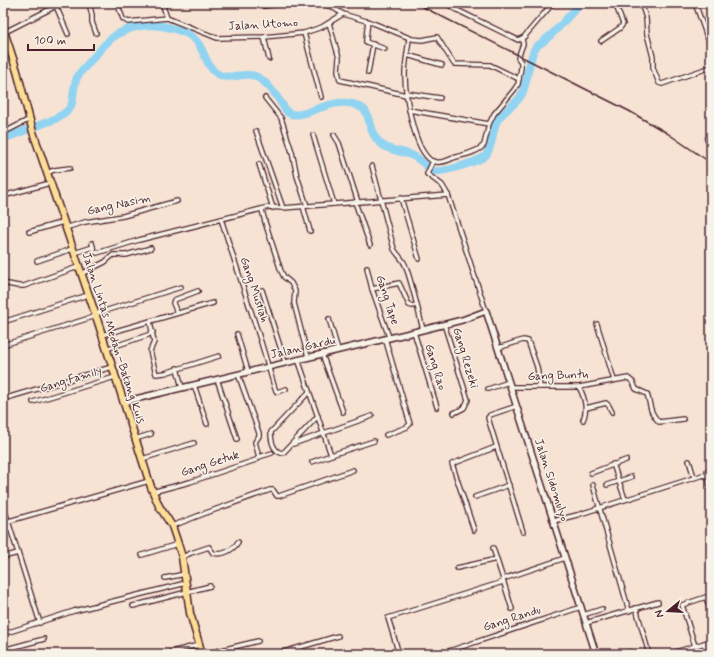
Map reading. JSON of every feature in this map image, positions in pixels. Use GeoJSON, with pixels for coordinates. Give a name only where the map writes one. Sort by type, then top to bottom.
{"type":"FeatureCollection","features":[{"type":"Feature","properties":{"kind":"highway","name":"Jalan Lintas Medan–Batang Kuis"},"geometry":{"type":"LineString","coordinates":[[4,30],[19,75],[33,132],[102,335],[152,492],[172,526],[178,544],[182,557],[193,624],[202,654]]}},
{"type":"Feature","properties":{"kind":"street"},"geometry":{"type":"LineString","coordinates":[[4,30],[62,3]]}},
{"type":"Feature","properties":{"kind":"street"},"geometry":{"type":"LineString","coordinates":[[88,3],[96,33]]}},
{"type":"Feature","properties":{"kind":"street"},"geometry":{"type":"LineString","coordinates":[[116,3],[124,19],[128,22],[167,18],[162,3]]}},
{"type":"Feature","properties":{"kind":"street"},"geometry":{"type":"LineString","coordinates":[[262,3],[263,6],[267,6],[287,3]]}},
{"type":"Feature","properties":{"kind":"street"},"geometry":{"type":"LineString","coordinates":[[321,3],[331,5],[343,14],[368,21],[409,38],[422,40],[437,37],[454,64],[490,65],[519,79]]}},
{"type":"Feature","properties":{"kind":"street"},"geometry":{"type":"LineString","coordinates":[[446,3],[455,9],[518,40],[522,39],[553,3]]}},
{"type":"Feature","properties":{"kind":"street"},"geometry":{"type":"LineString","coordinates":[[601,41],[620,28],[623,24],[615,3]]}},
{"type":"Feature","properties":{"kind":"street"},"geometry":{"type":"LineString","coordinates":[[641,3],[646,18],[647,34],[653,68],[659,83],[662,84],[711,67]]}},
{"type":"Feature","properties":{"kind":"street"},"geometry":{"type":"LineString","coordinates":[[695,3],[705,34],[707,37],[711,38]]}},
{"type":"Feature","properties":{"kind":"street"},"geometry":{"type":"LineString","coordinates":[[56,6],[68,34]]}},
{"type":"Feature","properties":{"kind":"street","name":"Jalan Utomo"},"geometry":{"type":"LineString","coordinates":[[167,18],[217,38],[304,33],[329,23],[343,14]]}},
{"type":"Feature","properties":{"kind":"street"},"geometry":{"type":"LineString","coordinates":[[368,21],[366,41],[385,50]]}},
{"type":"Feature","properties":{"kind":"street"},"geometry":{"type":"LineString","coordinates":[[329,23],[339,58],[338,71],[340,80],[406,94],[440,98]]}},
{"type":"Feature","properties":{"kind":"street"},"geometry":{"type":"LineString","coordinates":[[304,33],[322,98]]}},
{"type":"Feature","properties":{"kind":"street"},"geometry":{"type":"LineString","coordinates":[[264,36],[269,59]]}},
{"type":"Feature","properties":{"kind":"street"},"geometry":{"type":"LineString","coordinates":[[409,38],[405,74],[406,94],[416,136],[422,149],[432,163]]}},
{"type":"Feature","properties":{"kind":"street"},"geometry":{"type":"LineString","coordinates":[[432,163],[446,161],[480,148],[485,141],[489,124],[499,107],[514,90],[519,79],[521,62],[518,58],[523,44],[522,39]]}},
{"type":"Feature","properties":{"kind":"street"},"geometry":{"type":"LineString","coordinates":[[368,73],[373,44]]}},
{"type":"Feature","properties":{"kind":"street"},"geometry":{"type":"LineString","coordinates":[[407,55],[442,65]]}},
{"type":"Feature","properties":{"kind":"street"},"geometry":{"type":"LineString","coordinates":[[265,98],[281,118],[292,152],[310,231]]}},
{"type":"Feature","properties":{"kind":"street"},"geometry":{"type":"LineString","coordinates":[[409,110],[489,124]]}},
{"type":"Feature","properties":{"kind":"street"},"geometry":{"type":"LineString","coordinates":[[3,133],[31,122]]}},
{"type":"Feature","properties":{"kind":"street"},"geometry":{"type":"LineString","coordinates":[[256,130],[283,208]]}},
{"type":"Feature","properties":{"kind":"street"},"geometry":{"type":"LineString","coordinates":[[313,135],[334,204]]}},
{"type":"Feature","properties":{"kind":"street"},"geometry":{"type":"LineString","coordinates":[[334,135],[339,143],[370,245]]}},
{"type":"Feature","properties":{"kind":"street"},"geometry":{"type":"LineString","coordinates":[[707,139],[711,135]]}},
{"type":"Feature","properties":{"kind":"street"},"geometry":{"type":"LineString","coordinates":[[432,163],[427,172],[428,175],[442,185],[448,195],[486,311]]}},
{"type":"Feature","properties":{"kind":"street"},"geometry":{"type":"LineString","coordinates":[[260,164],[273,208]]}},
{"type":"Feature","properties":{"kind":"street"},"geometry":{"type":"LineString","coordinates":[[372,166],[396,252],[406,266],[423,330]]}},
{"type":"Feature","properties":{"kind":"street"},"geometry":{"type":"LineString","coordinates":[[47,173],[54,170],[70,168]]}},
{"type":"Feature","properties":{"kind":"street"},"geometry":{"type":"LineString","coordinates":[[3,196],[50,183]]}},
{"type":"Feature","properties":{"kind":"street"},"geometry":{"type":"LineString","coordinates":[[37,261],[92,245],[94,251],[97,253],[139,240],[269,207],[283,208],[380,199],[448,195]]}},
{"type":"Feature","properties":{"kind":"street"},"geometry":{"type":"LineString","coordinates":[[401,198],[419,259]]}},
{"type":"Feature","properties":{"kind":"street","name":"Gang Nasim"},"geometry":{"type":"LineString","coordinates":[[29,232],[123,216],[177,201]]}},
{"type":"Feature","properties":{"kind":"street"},"geometry":{"type":"LineString","coordinates":[[262,210],[281,271],[284,277],[291,283],[295,291],[294,303],[308,357]]}},
{"type":"Feature","properties":{"kind":"street","name":"Gang Mustiah"},"geometry":{"type":"LineString","coordinates":[[221,219],[276,391],[286,389]]}},
{"type":"Feature","properties":{"kind":"street"},"geometry":{"type":"LineString","coordinates":[[81,274],[105,262],[113,255],[126,255],[151,248]]}},
{"type":"Feature","properties":{"kind":"street"},"geometry":{"type":"LineString","coordinates":[[3,283],[24,286],[78,267]]}},
{"type":"Feature","properties":{"kind":"street","name":"Gang Tape"},"geometry":{"type":"LineString","coordinates":[[367,268],[410,424],[407,427],[386,435]]}},
{"type":"Feature","properties":{"kind":"street"},"geometry":{"type":"LineString","coordinates":[[372,289],[399,283],[409,305],[417,305]]}},
{"type":"Feature","properties":{"kind":"street"},"geometry":{"type":"LineString","coordinates":[[3,345],[181,287]]}},
{"type":"Feature","properties":{"kind":"street"},"geometry":{"type":"LineString","coordinates":[[262,290],[285,362]]}},
{"type":"Feature","properties":{"kind":"street"},"geometry":{"type":"LineString","coordinates":[[177,313],[174,300],[198,291]]}},
{"type":"Feature","properties":{"kind":"street"},"geometry":{"type":"LineString","coordinates":[[3,322],[88,295]]}},
{"type":"Feature","properties":{"kind":"street"},"geometry":{"type":"LineString","coordinates":[[102,335],[213,303]]}},
{"type":"Feature","properties":{"kind":"street","name":"Jalan Gardu"},"geometry":{"type":"LineString","coordinates":[[123,402],[423,330],[486,311]]}},
{"type":"Feature","properties":{"kind":"street","name":"Jalan Sidomulyo"},"geometry":{"type":"LineString","coordinates":[[486,311],[596,654]]}},
{"type":"Feature","properties":{"kind":"street"},"geometry":{"type":"LineString","coordinates":[[329,318],[338,350]]}},
{"type":"Feature","properties":{"kind":"street"},"geometry":{"type":"LineString","coordinates":[[150,321],[154,344],[150,351],[155,373],[165,373],[219,356]]}},
{"type":"Feature","properties":{"kind":"street","name":"Gang Rezeki"},"geometry":{"type":"LineString","coordinates":[[444,324],[468,400],[464,408],[454,413]]}},
{"type":"Feature","properties":{"kind":"street"},"geometry":{"type":"LineString","coordinates":[[597,324],[614,380]]}},
{"type":"Feature","properties":{"kind":"street"},"geometry":{"type":"LineString","coordinates":[[106,349],[153,332]]}},
{"type":"Feature","properties":{"kind":"street","name":"Gang Rao"},"geometry":{"type":"LineString","coordinates":[[414,332],[437,407]]}},
{"type":"Feature","properties":{"kind":"street"},"geometry":{"type":"LineString","coordinates":[[237,334],[248,371]]}},
{"type":"Feature","properties":{"kind":"street"},"geometry":{"type":"LineString","coordinates":[[498,348],[527,340],[534,354],[540,387]]}},
{"type":"Feature","properties":{"kind":"street"},"geometry":{"type":"LineString","coordinates":[[322,354],[343,412]]}},
{"type":"Feature","properties":{"kind":"street"},"geometry":{"type":"LineString","coordinates":[[298,359],[308,392],[331,455]]}},
{"type":"Feature","properties":{"kind":"street"},"geometry":{"type":"LineString","coordinates":[[3,399],[112,367]]}},
{"type":"Feature","properties":{"kind":"street"},"geometry":{"type":"LineString","coordinates":[[177,368],[182,388]]}},
{"type":"Feature","properties":{"kind":"street"},"geometry":{"type":"LineString","coordinates":[[238,374],[259,433],[259,436],[255,442],[259,457]]}},
{"type":"Feature","properties":{"kind":"street","name":"Gang Family"},"geometry":{"type":"LineString","coordinates":[[33,402],[115,377]]}},
{"type":"Feature","properties":{"kind":"street","name":"Gang Buntu"},"geometry":{"type":"LineString","coordinates":[[488,389],[510,384],[540,387],[579,387],[628,378],[633,382],[636,388],[647,394],[650,402],[651,413],[659,422],[683,419]]}},
{"type":"Feature","properties":{"kind":"street"},"geometry":{"type":"LineString","coordinates":[[217,379],[238,439]]}},
{"type":"Feature","properties":{"kind":"street"},"geometry":{"type":"LineString","coordinates":[[194,385],[207,424]]}},
{"type":"Feature","properties":{"kind":"street"},"geometry":{"type":"LineString","coordinates":[[579,387],[586,408],[583,420]]}},
{"type":"Feature","properties":{"kind":"street"},"geometry":{"type":"LineString","coordinates":[[308,392],[271,432],[274,446],[279,453],[283,453],[318,416]]}},
{"type":"Feature","properties":{"kind":"street"},"geometry":{"type":"LineString","coordinates":[[586,408],[606,403],[612,412]]}},
{"type":"Feature","properties":{"kind":"street"},"geometry":{"type":"LineString","coordinates":[[517,406],[488,417],[523,532]]}},
{"type":"Feature","properties":{"kind":"street"},"geometry":{"type":"LineString","coordinates":[[292,444],[372,416]]}},
{"type":"Feature","properties":{"kind":"street"},"geometry":{"type":"LineString","coordinates":[[135,439],[151,434]]}},
{"type":"Feature","properties":{"kind":"street"},"geometry":{"type":"LineString","coordinates":[[312,462],[374,441]]}},
{"type":"Feature","properties":{"kind":"street"},"geometry":{"type":"LineString","coordinates":[[142,459],[194,443]]}},
{"type":"Feature","properties":{"kind":"street"},"geometry":{"type":"LineString","coordinates":[[474,530],[452,464],[496,447]]}},
{"type":"Feature","properties":{"kind":"street","name":"Gang Getuk"},"geometry":{"type":"LineString","coordinates":[[152,492],[209,476],[272,453]]}},
{"type":"Feature","properties":{"kind":"street"},"geometry":{"type":"LineString","coordinates":[[591,473],[626,460]]}},
{"type":"Feature","properties":{"kind":"street"},"geometry":{"type":"LineString","coordinates":[[689,461],[694,477]]}},
{"type":"Feature","properties":{"kind":"street"},"geometry":{"type":"LineString","coordinates":[[613,464],[625,499]]}},
{"type":"Feature","properties":{"kind":"street"},"geometry":{"type":"LineString","coordinates":[[711,469],[707,471],[706,476],[711,489]]}},
{"type":"Feature","properties":{"kind":"street"},"geometry":{"type":"LineString","coordinates":[[172,526],[270,490],[273,490],[277,496],[279,496],[353,470]]}},
{"type":"Feature","properties":{"kind":"street"},"geometry":{"type":"LineString","coordinates":[[553,521],[599,508],[694,477],[706,476]]}},
{"type":"Feature","properties":{"kind":"street"},"geometry":{"type":"LineString","coordinates":[[607,485],[631,477]]}},
{"type":"Feature","properties":{"kind":"street"},"geometry":{"type":"LineString","coordinates":[[9,521],[149,481]]}},
{"type":"Feature","properties":{"kind":"street"},"geometry":{"type":"LineString","coordinates":[[475,497],[509,485]]}},
{"type":"Feature","properties":{"kind":"street"},"geometry":{"type":"LineString","coordinates":[[593,485],[629,611]]}},
{"type":"Feature","properties":{"kind":"street"},"geometry":{"type":"LineString","coordinates":[[3,505],[40,623]]}},
{"type":"Feature","properties":{"kind":"street"},"geometry":{"type":"LineString","coordinates":[[3,530],[10,528]]}},
{"type":"Feature","properties":{"kind":"street"},"geometry":{"type":"LineString","coordinates":[[182,557],[209,547],[213,553],[220,554],[233,549],[238,542]]}},
{"type":"Feature","properties":{"kind":"street"},"geometry":{"type":"LineString","coordinates":[[142,555],[178,544]]}},
{"type":"Feature","properties":{"kind":"street"},"geometry":{"type":"LineString","coordinates":[[493,548],[512,609]]}},
{"type":"Feature","properties":{"kind":"street"},"geometry":{"type":"LineString","coordinates":[[3,557],[18,553]]}},
{"type":"Feature","properties":{"kind":"street"},"geometry":{"type":"LineString","coordinates":[[399,654],[388,618],[565,558]]}},
{"type":"Feature","properties":{"kind":"street"},"geometry":{"type":"LineString","coordinates":[[457,568],[497,559]]}},
{"type":"Feature","properties":{"kind":"street"},"geometry":{"type":"LineString","coordinates":[[166,578],[185,574]]}},
{"type":"Feature","properties":{"kind":"street"},"geometry":{"type":"LineString","coordinates":[[3,634],[74,611],[186,583]]}},
{"type":"Feature","properties":{"kind":"street"},"geometry":{"type":"LineString","coordinates":[[133,606],[210,586]]}},
{"type":"Feature","properties":{"kind":"street"},"geometry":{"type":"LineString","coordinates":[[695,646],[682,605],[706,597],[711,613]]}},
{"type":"Feature","properties":{"kind":"street"},"geometry":{"type":"LineString","coordinates":[[586,623],[658,602]]}},
{"type":"Feature","properties":{"kind":"street","name":"Gang Randu"},"geometry":{"type":"LineString","coordinates":[[448,653],[581,607]]}},
{"type":"Feature","properties":{"kind":"street"},"geometry":{"type":"LineString","coordinates":[[636,608],[649,654]]}},
{"type":"Feature","properties":{"kind":"street"},"geometry":{"type":"LineString","coordinates":[[583,615],[602,609]]}},
{"type":"Feature","properties":{"kind":"street"},"geometry":{"type":"LineString","coordinates":[[277,654],[338,636]]}},
{"type":"Feature","properties":{"kind":"street"},"geometry":{"type":"LineString","coordinates":[[3,650],[44,639]]}},
{"type":"Feature","properties":{"kind":"street"},"geometry":{"type":"LineString","coordinates":[[205,654],[258,641]]}},
{"type":"Feature","properties":{"kind":"street"},"geometry":{"type":"LineString","coordinates":[[669,654],[677,653],[711,641]]}},
{"type":"Feature","properties":{"kind":"street"},"geometry":{"type":"LineString","coordinates":[[704,643],[707,654]]}},
{"type":"Feature","properties":{"kind":"street"},"geometry":{"type":"LineString","coordinates":[[171,652],[199,645]]}},
{"type":"Feature","properties":{"kind":"street"},"geometry":{"type":"LineString","coordinates":[[686,649],[687,654]]}},
{"type":"Feature","properties":{"kind":"street"},"geometry":{"type":"LineString","coordinates":[[623,654],[634,652],[640,654]]}},
{"type":"Feature","properties":{"kind":"waterway"},"geometry":{"type":"LineString","coordinates":[[3,139],[55,119],[64,114],[71,106],[74,86],[79,74],[106,43],[118,34],[131,28],[152,25],[183,32],[196,40],[208,64],[220,75],[225,77],[250,75],[255,76],[265,82],[287,112],[294,115],[302,114],[331,105],[352,103],[365,111],[374,136],[384,146],[418,158],[429,168],[435,171],[453,168],[470,163],[486,155],[490,148],[496,123],[505,111],[516,102],[522,94],[526,83],[530,61],[535,48],[554,32],[581,3]]}},
{"type":"Feature","properties":{"kind":"railway"},"geometry":{"type":"LineString","coordinates":[[415,3],[629,111],[667,133],[711,163]]}}]}
